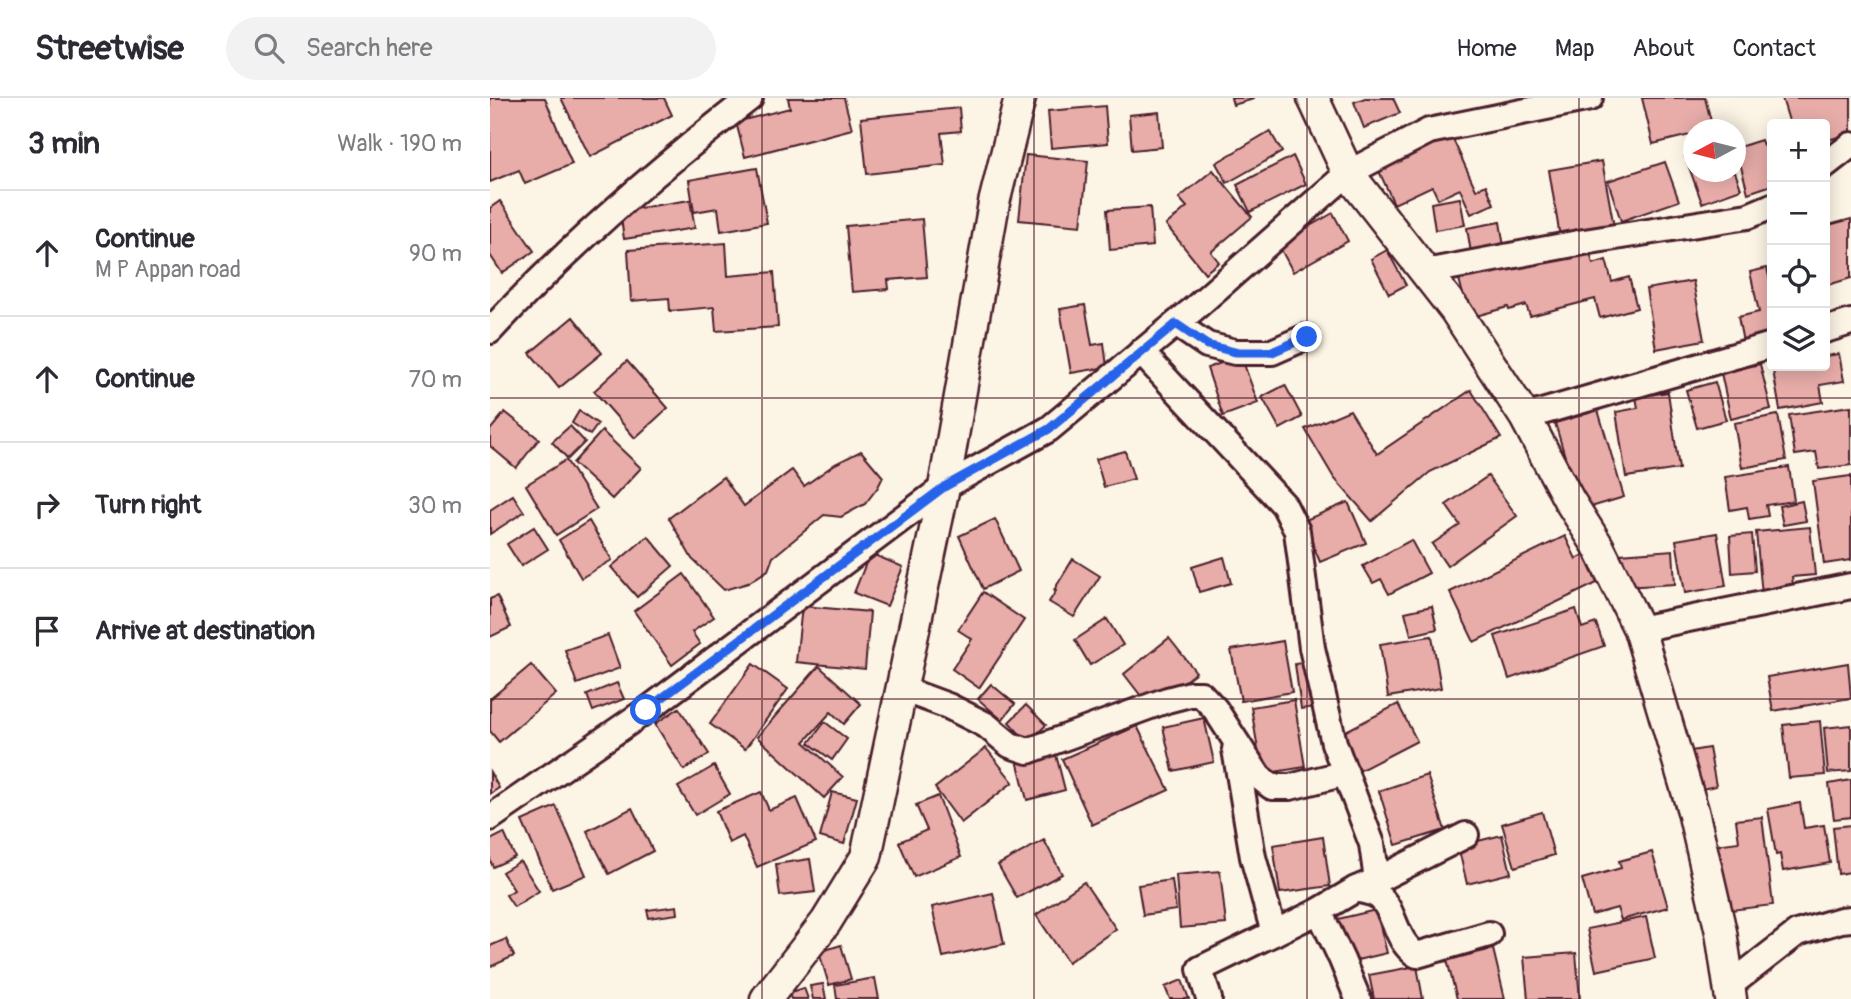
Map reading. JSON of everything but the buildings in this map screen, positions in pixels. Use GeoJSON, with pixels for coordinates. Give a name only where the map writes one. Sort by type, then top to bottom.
{"type":"FeatureCollection","features":[{"type":"Feature","properties":{"kind":"street"},"geometry":{"type":"LineString","coordinates":[[490,331],[541,275],[690,144],[750,98]]}},
{"type":"Feature","properties":{"kind":"street"},"geometry":{"type":"LineString","coordinates":[[765,999],[825,922],[866,857],[944,487],[994,202],[1020,98]]}},
{"type":"Feature","properties":{"kind":"street"},"geometry":{"type":"LineString","coordinates":[[1313,98],[1348,173],[1455,310],[1525,417],[1569,500],[1598,546],[1639,629],[1693,811],[1721,932],[1730,993]]}},
{"type":"Feature","properties":{"kind":"street"},"geometry":{"type":"LineString","coordinates":[[490,818],[646,710],[944,487],[1049,429],[1176,324],[1348,173],[1429,131],[1590,98]]}},
{"type":"Feature","properties":{"kind":"street"},"geometry":{"type":"LineString","coordinates":[[1830,161],[1851,145]]}},
{"type":"Feature","properties":{"kind":"street"},"geometry":{"type":"LineString","coordinates":[[1425,272],[1584,242],[1748,216],[1767,207]]}},
{"type":"Feature","properties":{"kind":"street"},"geometry":{"type":"LineString","coordinates":[[1830,328],[1851,322]]}},
{"type":"Feature","properties":{"kind":"street"},"geometry":{"type":"LineString","coordinates":[[1176,324],[1207,345],[1235,352],[1272,352],[1307,337]]}},
{"type":"Feature","properties":{"kind":"street"},"geometry":{"type":"LineString","coordinates":[[1525,417],[1767,346]]}},
{"type":"Feature","properties":{"kind":"street"},"geometry":{"type":"LineString","coordinates":[[1141,352],[1284,505],[1297,531],[1312,648],[1334,743],[1372,844],[1367,884],[1378,896],[1406,948],[1417,955],[1489,934]]}},
{"type":"Feature","properties":{"kind":"street"},"geometry":{"type":"LineString","coordinates":[[1639,629],[1851,586]]}},
{"type":"Feature","properties":{"kind":"street"},"geometry":{"type":"LineString","coordinates":[[902,689],[958,710],[986,725],[1010,745],[1028,751],[1167,700],[1201,694],[1215,709],[1259,777],[1272,787],[1290,787],[1346,773]]}},
{"type":"Feature","properties":{"kind":"street"},"geometry":{"type":"LineString","coordinates":[[1233,737],[1253,857],[1274,933]]}},
{"type":"Feature","properties":{"kind":"street"},"geometry":{"type":"LineString","coordinates":[[1209,999],[1199,969],[1466,835]]}},
{"type":"Feature","properties":{"kind":"street"},"geometry":{"type":"LineString","coordinates":[[1318,911],[1358,999]]}},
{"type":"Feature","properties":{"kind":"street"},"geometry":{"type":"LineString","coordinates":[[1730,993],[1797,933],[1851,919]]}},
{"type":"Feature","properties":{"kind":"route"},"geometry":{"type":"LineString","coordinates":[[646,710],[944,487],[1049,429],[1176,324],[1207,345],[1235,352],[1272,352],[1307,337]]}}]}
